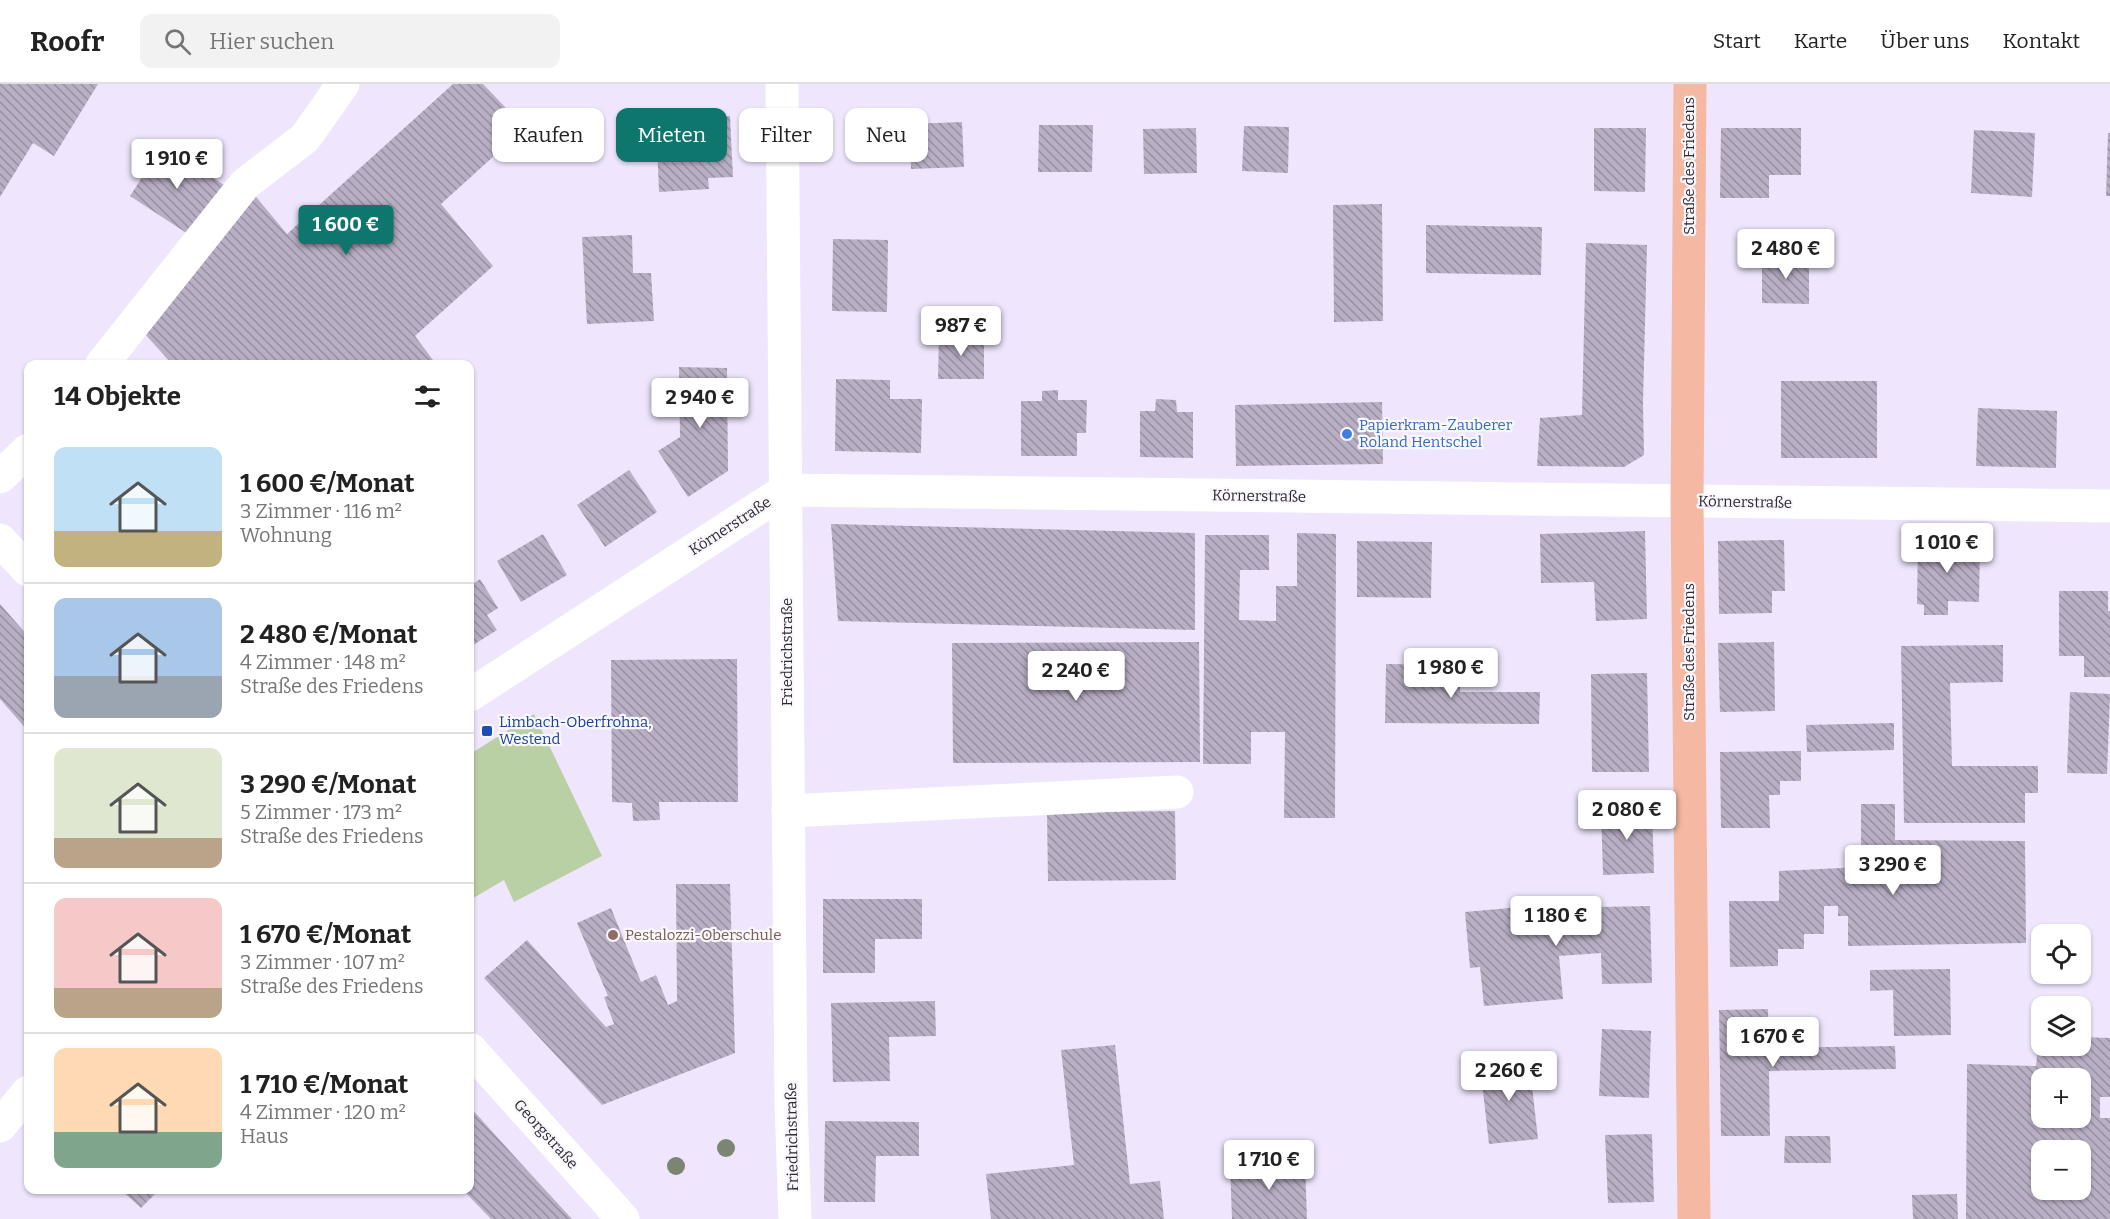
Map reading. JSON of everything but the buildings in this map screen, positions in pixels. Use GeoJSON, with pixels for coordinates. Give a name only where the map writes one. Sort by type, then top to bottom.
{"type":"FeatureCollection","features":[{"type":"Feature","properties":{"kind":"main road","name":"Straße des Friedens"},"geometry":{"type":"LineString","coordinates":[[1690,84],[1688,502],[1694,1219]]}},
{"type":"Feature","properties":{"kind":"street"},"geometry":{"type":"LineString","coordinates":[[105,360],[245,184],[305,138],[343,84]]}},
{"type":"Feature","properties":{"kind":"street","name":"Friedrichstraße"},"geometry":{"type":"LineString","coordinates":[[782,84],[791,1094],[795,1219]]}},
{"type":"Feature","properties":{"kind":"street"},"geometry":{"type":"LineString","coordinates":[[0,477],[24,454]]}},
{"type":"Feature","properties":{"kind":"street","name":"Körnerstraße"},"geometry":{"type":"LineString","coordinates":[[474,692],[786,490],[2110,506]]}},
{"type":"Feature","properties":{"kind":"street"},"geometry":{"type":"LineString","coordinates":[[0,540],[24,566]]}},
{"type":"Feature","properties":{"kind":"street"},"geometry":{"type":"LineString","coordinates":[[788,811],[1177,792]]}},
{"type":"Feature","properties":{"kind":"street","name":"Georgstraße"},"geometry":{"type":"LineString","coordinates":[[474,1054],[624,1219]]}},
{"type":"Feature","properties":{"kind":"street"},"geometry":{"type":"LineString","coordinates":[[0,1126],[24,1097]]}},
{"type":"Feature","properties":{"kind":"green space"},"geometry":{"type":"Polygon","coordinates":[[[534,714],[602,856],[514,902],[504,880],[474,898],[474,752],[534,714]]]}},
{"type":"Feature","properties":{"kind":"place","name":"Papierkram-Zauberer Roland Hentschel"},"geometry":{"type":"Point","coordinates":[1347,434]}},
{"type":"Feature","properties":{"kind":"place","name":"Limbach-Oberfrohna, Westend"},"geometry":{"type":"Point","coordinates":[487,731]}},
{"type":"Feature","properties":{"kind":"place","name":"Pestalozzi-Oberschule"},"geometry":{"type":"Point","coordinates":[613,935]}}]}
